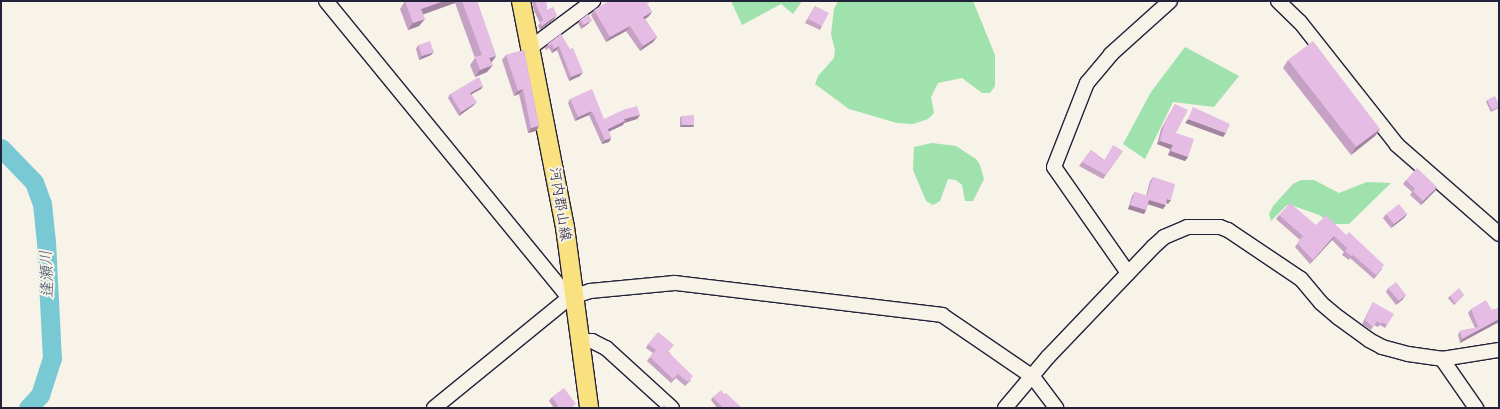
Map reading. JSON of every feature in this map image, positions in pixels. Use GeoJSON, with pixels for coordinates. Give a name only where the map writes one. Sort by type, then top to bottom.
{"type":"FeatureCollection","features":[{"type":"Feature","properties":{"kind":"main road","name":"河内郡山線"},"geometry":{"type":"LineString","coordinates":[[521,1],[560,200],[572,297],[589,408]]}},
{"type":"Feature","properties":{"kind":"street"},"geometry":{"type":"LineString","coordinates":[[326,1],[572,297]]}},
{"type":"Feature","properties":{"kind":"street"},"geometry":{"type":"LineString","coordinates":[[530,48],[593,1]]}},
{"type":"Feature","properties":{"kind":"street"},"geometry":{"type":"LineString","coordinates":[[1128,273],[1054,167],[1087,83],[1111,54],[1170,1]]}},
{"type":"Feature","properties":{"kind":"street"},"geometry":{"type":"LineString","coordinates":[[1278,1],[1300,22],[1397,145],[1499,234]]}},
{"type":"Feature","properties":{"kind":"street"},"geometry":{"type":"LineString","coordinates":[[1005,408],[1153,247],[1173,232],[1201,226],[1220,227],[1255,248],[1301,279],[1321,303],[1369,340],[1392,351],[1442,359],[1499,350]]}},
{"type":"Feature","properties":{"kind":"street"},"geometry":{"type":"LineString","coordinates":[[434,408],[572,297],[590,291],[676,283],[942,315],[1033,376],[1056,408]]}},
{"type":"Feature","properties":{"kind":"street"},"geometry":{"type":"LineString","coordinates":[[580,341],[592,342],[606,348],[672,408]]}},
{"type":"Feature","properties":{"kind":"street"},"geometry":{"type":"LineString","coordinates":[[1442,359],[1476,408]]}},
{"type":"Feature","properties":{"kind":"green space"},"geometry":{"type":"Polygon","coordinates":[[[731,1],[802,1],[793,14],[781,4],[742,25],[731,1]]]}},
{"type":"Feature","properties":{"kind":"green space"},"geometry":{"type":"Polygon","coordinates":[[[838,1],[973,1],[995,55],[995,86],[990,93],[982,93],[962,78],[938,83],[931,97],[934,113],[928,119],[913,124],[897,123],[849,109],[815,84],[818,76],[834,58],[835,50],[831,34],[834,9],[838,1]]]}},
{"type":"Feature","properties":{"kind":"green space"},"geometry":{"type":"Polygon","coordinates":[[[1185,47],[1239,76],[1214,107],[1173,102],[1145,159],[1123,144],[1151,92],[1185,47]]]}},
{"type":"Feature","properties":{"kind":"green space"},"geometry":{"type":"Polygon","coordinates":[[[932,143],[956,146],[976,159],[984,179],[973,201],[965,201],[962,185],[956,180],[948,179],[940,201],[933,205],[926,201],[913,170],[914,147],[932,143]]]}},
{"type":"Feature","properties":{"kind":"green space"},"geometry":{"type":"Polygon","coordinates":[[[1301,180],[1314,180],[1339,193],[1367,182],[1391,183],[1349,224],[1333,224],[1319,215],[1291,205],[1287,205],[1271,221],[1269,214],[1273,206],[1293,184],[1301,180]]]}},
{"type":"Feature","properties":{"kind":"building"},"geometry":{"type":"Polygon","coordinates":[[[405,1],[444,1],[421,9],[425,19],[413,23],[405,1]]]}},
{"type":"Feature","properties":{"kind":"building"},"geometry":{"type":"Polygon","coordinates":[[[462,1],[477,1],[496,56],[489,58],[493,65],[480,70],[475,57],[482,55],[462,1]]]}},
{"type":"Feature","properties":{"kind":"building"},"geometry":{"type":"Polygon","coordinates":[[[535,1],[546,1],[547,10],[553,7],[557,15],[542,26],[540,22],[543,20],[535,1]]]}},
{"type":"Feature","properties":{"kind":"building"},"geometry":{"type":"Polygon","coordinates":[[[609,1],[651,1],[647,4],[652,12],[643,17],[657,37],[643,46],[630,26],[610,37],[594,10],[609,1]]]}},
{"type":"Feature","properties":{"kind":"building"},"geometry":{"type":"Polygon","coordinates":[[[815,6],[829,13],[822,26],[808,19],[815,6]]]}},
{"type":"Feature","properties":{"kind":"building"},"geometry":{"type":"Polygon","coordinates":[[[588,14],[592,20],[584,25],[580,20],[588,14]]]}},
{"type":"Feature","properties":{"kind":"building"},"geometry":{"type":"Polygon","coordinates":[[[561,34],[570,49],[573,48],[583,72],[571,77],[559,46],[554,49],[552,44],[549,46],[548,44],[561,34]]]}},
{"type":"Feature","properties":{"kind":"building"},"geometry":{"type":"Polygon","coordinates":[[[430,41],[434,52],[422,56],[418,45],[430,41]]]}},
{"type":"Feature","properties":{"kind":"building"},"geometry":{"type":"Polygon","coordinates":[[[1313,41],[1380,129],[1356,147],[1288,60],[1313,41]]]}},
{"type":"Feature","properties":{"kind":"building"},"geometry":{"type":"Polygon","coordinates":[[[524,50],[539,126],[531,128],[523,89],[518,91],[506,55],[524,50]]]}},
{"type":"Feature","properties":{"kind":"building"},"geometry":{"type":"Polygon","coordinates":[[[479,77],[483,86],[470,93],[477,102],[461,112],[450,94],[479,77]]]}},
{"type":"Feature","properties":{"kind":"building"},"geometry":{"type":"Polygon","coordinates":[[[592,89],[604,119],[637,106],[640,115],[624,119],[625,121],[608,129],[611,138],[605,140],[592,111],[578,117],[570,99],[592,89]]]}},
{"type":"Feature","properties":{"kind":"building"},"geometry":{"type":"Polygon","coordinates":[[[1495,96],[1499,107],[1492,110],[1487,100],[1495,96]]]}},
{"type":"Feature","properties":{"kind":"building"},"geometry":{"type":"Polygon","coordinates":[[[1175,104],[1188,110],[1176,133],[1194,139],[1188,157],[1171,151],[1173,145],[1160,141],[1164,125],[1175,104]]]}},
{"type":"Feature","properties":{"kind":"building"},"geometry":{"type":"Polygon","coordinates":[[[1193,107],[1230,124],[1226,133],[1188,119],[1193,107]]]}},
{"type":"Feature","properties":{"kind":"building"},"geometry":{"type":"Polygon","coordinates":[[[694,115],[694,125],[682,125],[681,116],[694,115]]]}},
{"type":"Feature","properties":{"kind":"building"},"geometry":{"type":"Polygon","coordinates":[[[1113,145],[1123,151],[1106,175],[1082,162],[1091,150],[1104,161],[1113,145]]]}},
{"type":"Feature","properties":{"kind":"building"},"geometry":{"type":"Polygon","coordinates":[[[1417,168],[1437,187],[1423,201],[1406,180],[1417,168]]]}},
{"type":"Feature","properties":{"kind":"building"},"geometry":{"type":"Polygon","coordinates":[[[1153,177],[1175,184],[1171,200],[1167,199],[1166,205],[1149,200],[1146,210],[1130,205],[1135,192],[1147,196],[1153,177]]]}},
{"type":"Feature","properties":{"kind":"building"},"geometry":{"type":"Polygon","coordinates":[[[1290,203],[1316,225],[1326,215],[1346,235],[1349,232],[1384,265],[1376,275],[1353,255],[1351,256],[1345,251],[1347,248],[1334,236],[1313,260],[1297,243],[1303,236],[1279,215],[1290,203]]]}},
{"type":"Feature","properties":{"kind":"building"},"geometry":{"type":"Polygon","coordinates":[[[1399,204],[1407,214],[1394,224],[1386,214],[1399,204]]]}},
{"type":"Feature","properties":{"kind":"building"},"geometry":{"type":"Polygon","coordinates":[[[1396,282],[1406,295],[1399,301],[1388,288],[1396,282]]]}},
{"type":"Feature","properties":{"kind":"building"},"geometry":{"type":"Polygon","coordinates":[[[1459,288],[1464,295],[1455,303],[1450,296],[1459,288]]]}},
{"type":"Feature","properties":{"kind":"building"},"geometry":{"type":"Polygon","coordinates":[[[1486,300],[1492,310],[1499,308],[1499,319],[1462,339],[1460,331],[1478,327],[1471,309],[1486,300]]]}},
{"type":"Feature","properties":{"kind":"building"},"geometry":{"type":"Polygon","coordinates":[[[1373,302],[1394,314],[1387,325],[1377,321],[1373,327],[1365,320],[1373,302]]]}},
{"type":"Feature","properties":{"kind":"building"},"geometry":{"type":"Polygon","coordinates":[[[658,332],[674,345],[668,352],[693,376],[688,382],[678,374],[673,379],[650,357],[656,350],[648,344],[658,332]]]}},
{"type":"Feature","properties":{"kind":"building"},"geometry":{"type":"Polygon","coordinates":[[[564,388],[576,404],[571,408],[559,408],[552,397],[564,388]]]}},
{"type":"Feature","properties":{"kind":"building"},"geometry":{"type":"Polygon","coordinates":[[[721,390],[742,408],[723,408],[713,397],[721,390]]]}},
{"type":"Feature","properties":{"kind":"waterway","name":"逢瀬川"},"geometry":{"type":"LineString","coordinates":[[1,148],[34,182],[42,204],[46,241],[52,358],[40,395],[28,408]]}}]}
